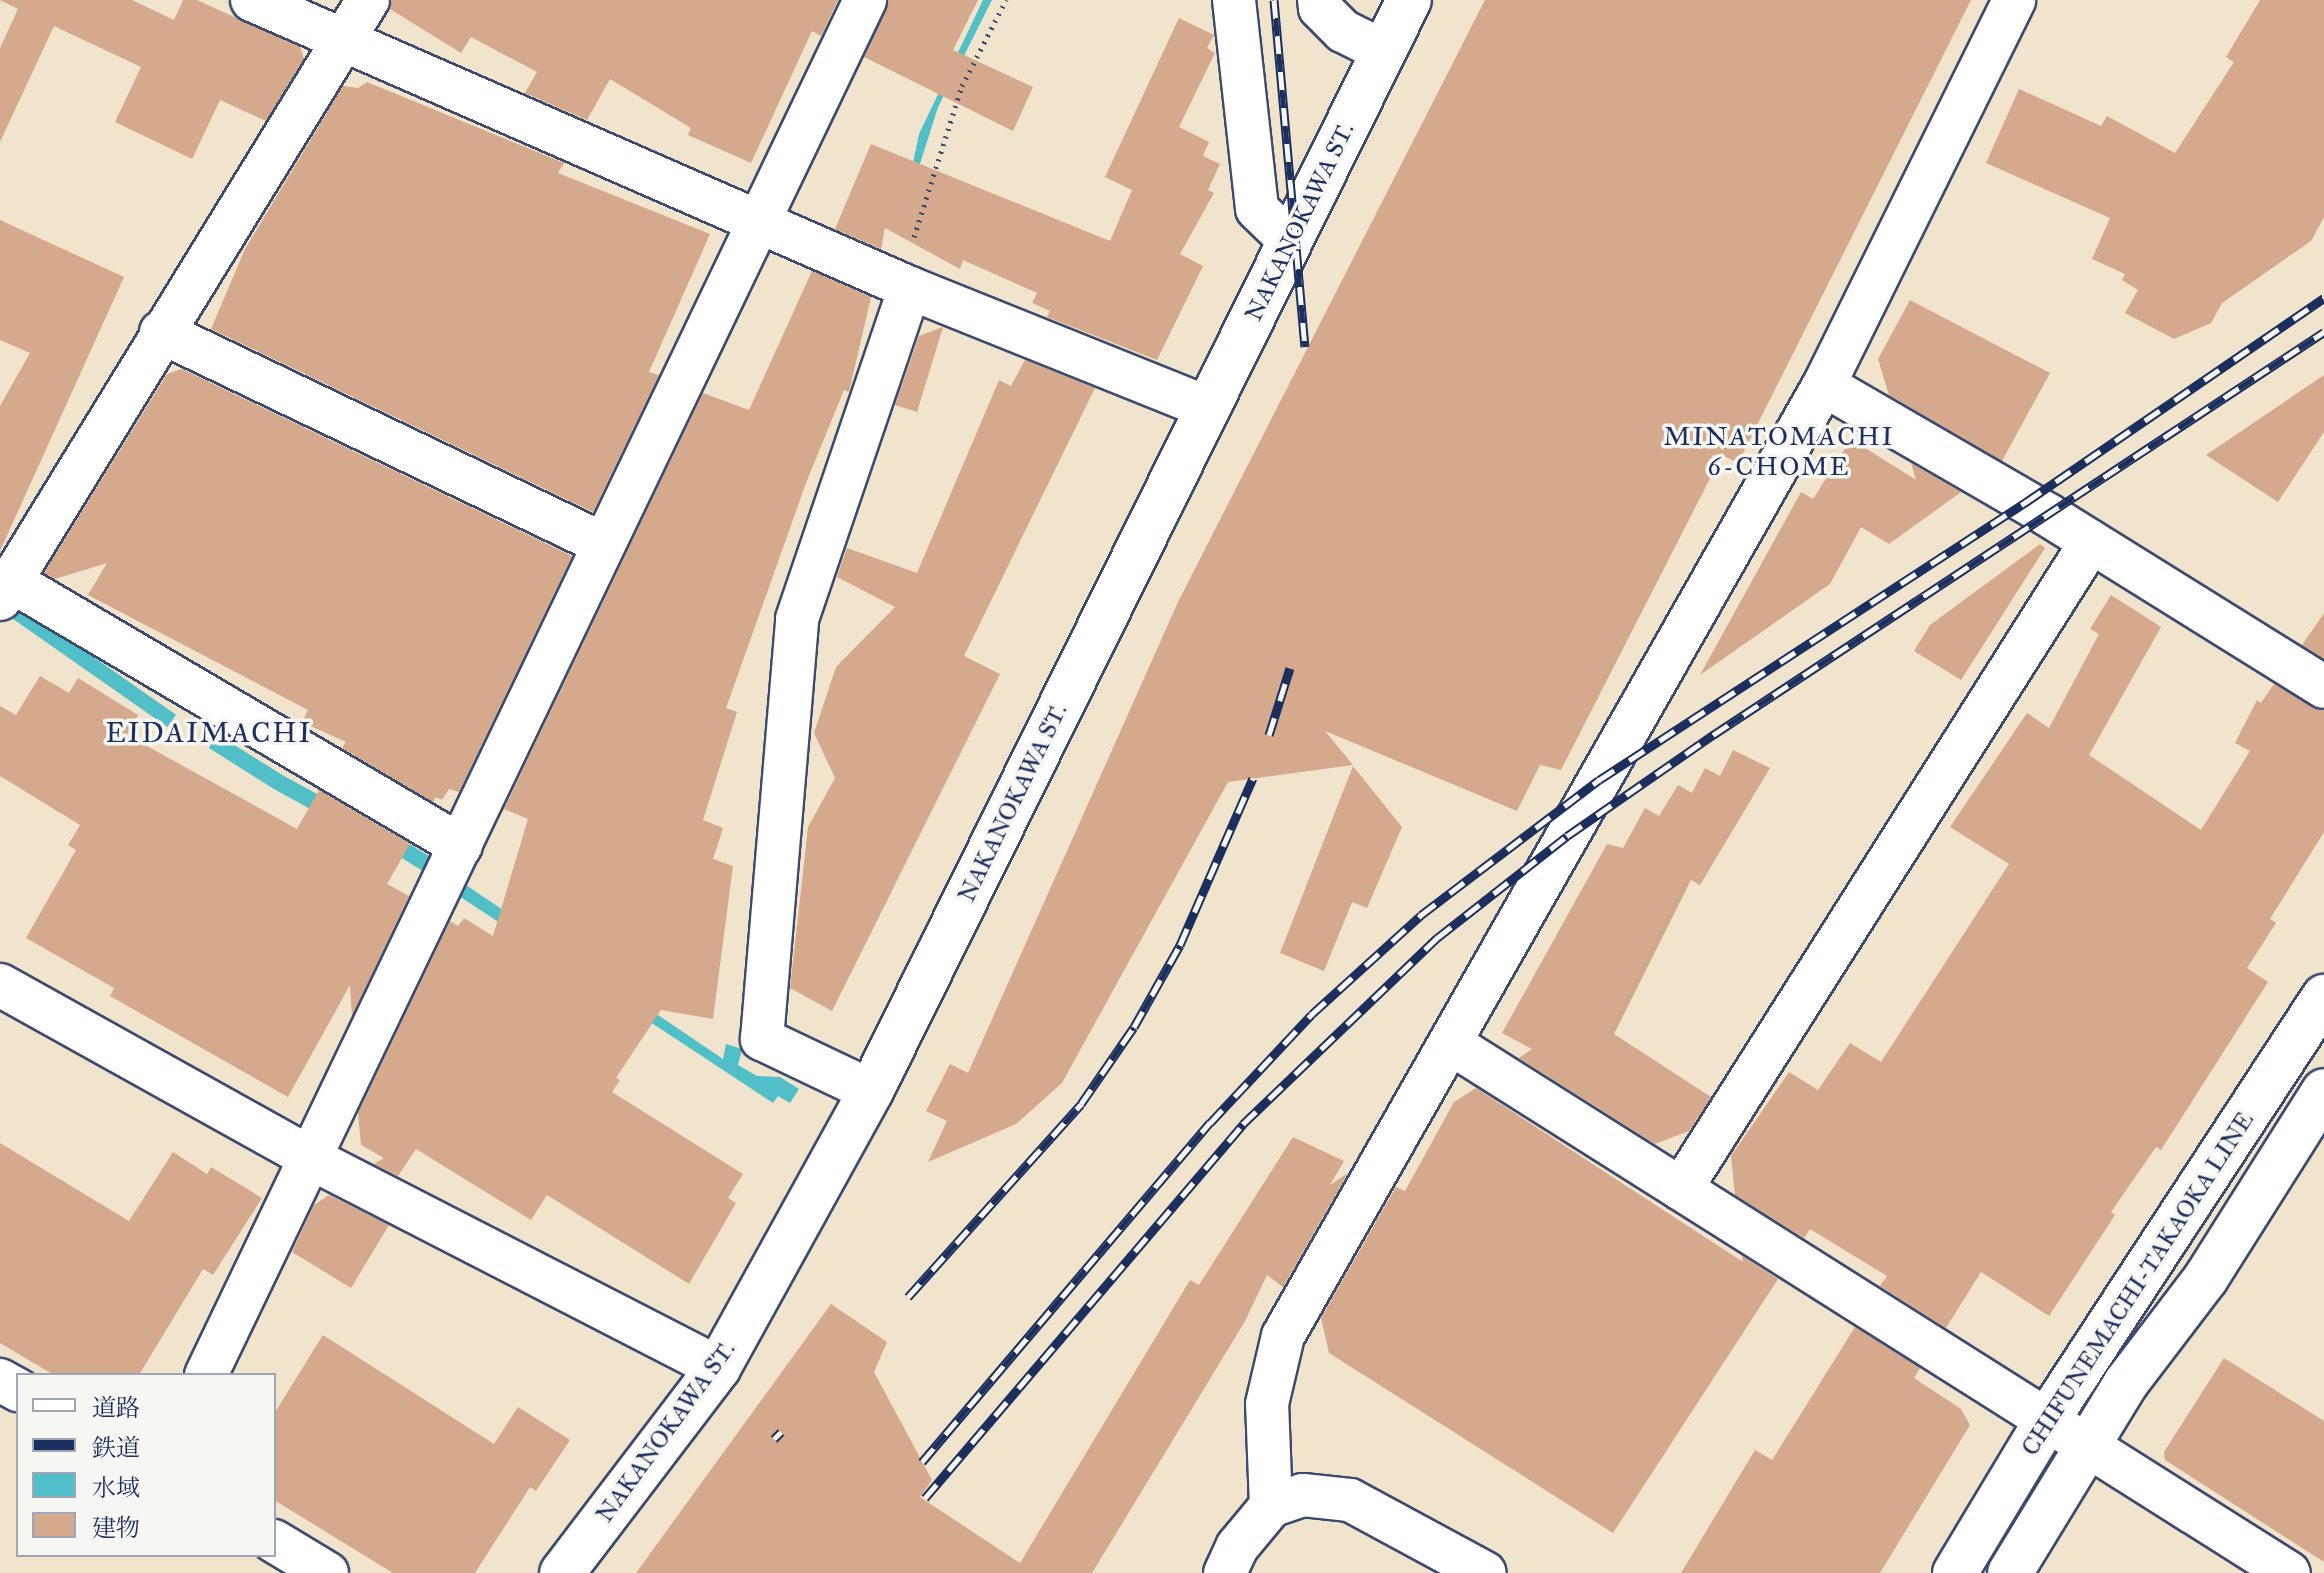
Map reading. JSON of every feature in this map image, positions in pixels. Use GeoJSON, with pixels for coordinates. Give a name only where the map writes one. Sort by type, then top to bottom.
{"type":"FeatureCollection","features":[{"type":"Feature","properties":{"kind":"street"},"geometry":{"type":"LineString","coordinates":[[252,0],[910,288],[1209,408]]}},
{"type":"Feature","properties":{"kind":"street"},"geometry":{"type":"LineString","coordinates":[[368,0],[5,590],[461,846]]}},
{"type":"Feature","properties":{"kind":"street"},"geometry":{"type":"LineString","coordinates":[[207,1373],[865,0]]}},
{"type":"Feature","properties":{"kind":"street"},"geometry":{"type":"LineString","coordinates":[[1234,0],[1257,209],[1290,241]]}},
{"type":"Feature","properties":{"kind":"street"},"geometry":{"type":"LineString","coordinates":[[1319,0],[1320,8],[1343,31],[1383,51]]}},
{"type":"Feature","properties":{"kind":"street","name":"NAKANOKAWA ST."},"geometry":{"type":"LineString","coordinates":[[562,1573],[718,1368],[871,1091],[1409,0]]}},
{"type":"Feature","properties":{"kind":"street"},"geometry":{"type":"LineString","coordinates":[[1271,1506],[1267,1404],[1283,1336],[1824,385],[2014,0]]}},
{"type":"Feature","properties":{"kind":"street"},"geometry":{"type":"LineString","coordinates":[[871,1091],[762,1039],[797,619],[910,288]]}},
{"type":"Feature","properties":{"kind":"street"},"geometry":{"type":"LineString","coordinates":[[161,332],[603,544]]}},
{"type":"Feature","properties":{"kind":"street"},"geometry":{"type":"LineString","coordinates":[[1824,385],[2091,542],[2324,687]]}},
{"type":"Feature","properties":{"kind":"street"},"geometry":{"type":"LineString","coordinates":[[1681,1189],[2091,542]]}},
{"type":"Feature","properties":{"kind":"street"},"geometry":{"type":"LineString","coordinates":[[0,985],[312,1159],[718,1368]]}},
{"type":"Feature","properties":{"kind":"street","name":"CHIFUNEMACHI-TAKAOKA LINE"},"geometry":{"type":"LineString","coordinates":[[1955,1573],[2047,1420],[2324,997]]}},
{"type":"Feature","properties":{"kind":"street"},"geometry":{"type":"LineString","coordinates":[[1450,1043],[2289,1573]]}},
{"type":"Feature","properties":{"kind":"street","name":"CHIFUNEMACHI-TAKAOKA LINE"},"geometry":{"type":"LineString","coordinates":[[2010,1573],[2126,1383],[2206,1278],[2324,1091]]}},
{"type":"Feature","properties":{"kind":"street"},"geometry":{"type":"LineString","coordinates":[[1225,1573],[1237,1547],[1271,1506],[1303,1495],[1350,1500],[1485,1573]]}},
{"type":"Feature","properties":{"kind":"street"},"geometry":{"type":"LineString","coordinates":[[276,1542],[327,1573]]}},
{"type":"Feature","properties":{"kind":"path"},"geometry":{"type":"LineString","coordinates":[[910,288],[908,256],[949,121],[1006,0]]}},
{"type":"Feature","properties":{"kind":"water"},"geometry":{"type":"Polygon","coordinates":[[[983,0],[992,0],[938,107],[899,230],[919,134],[983,0]]]}},
{"type":"Feature","properties":{"kind":"water"},"geometry":{"type":"Polygon","coordinates":[[[22,607],[176,715],[167,727],[13,619],[22,607]]]}},
{"type":"Feature","properties":{"kind":"water"},"geometry":{"type":"Polygon","coordinates":[[[217,734],[284,776],[370,823],[361,837],[274,789],[209,748],[217,734]]]}},
{"type":"Feature","properties":{"kind":"water"},"geometry":{"type":"Polygon","coordinates":[[[466,885],[723,1059],[726,1044],[742,1049],[738,1065],[757,1076],[780,1077],[799,1089],[790,1103],[778,1096],[773,1103],[459,896],[466,885]]]}},
{"type":"Feature","properties":{"kind":"building"},"geometry":{"type":"Polygon","coordinates":[[[0,0],[132,0],[174,20],[183,0],[197,0],[300,47],[304,59],[266,121],[220,100],[192,159],[115,122],[141,67],[54,26],[0,142],[0,48],[18,9],[0,0]]]}},
{"type":"Feature","properties":{"kind":"building"},"geometry":{"type":"Polygon","coordinates":[[[392,0],[838,0],[821,36],[812,31],[751,163],[688,135],[691,128],[610,79],[587,120],[525,93],[537,72],[471,37],[461,53],[390,9],[392,0]]]}},
{"type":"Feature","properties":{"kind":"building"},"geometry":{"type":"Polygon","coordinates":[[[889,0],[978,0],[953,50],[1033,87],[1013,131],[864,57],[889,0]]]}},
{"type":"Feature","properties":{"kind":"building"},"geometry":{"type":"Polygon","coordinates":[[[1485,0],[1971,0],[1738,463],[1722,455],[1561,770],[1540,765],[1517,811],[1325,731],[1353,765],[1228,782],[1062,1083],[1016,1124],[928,1162],[947,1121],[926,1111],[950,1064],[968,1073],[1178,602],[1485,0]]]}},
{"type":"Feature","properties":{"kind":"building"},"geometry":{"type":"Polygon","coordinates":[[[2260,0],[2324,0],[2324,217],[2311,241],[2222,303],[2211,323],[2174,339],[2125,313],[2138,290],[2122,280],[2125,274],[2092,259],[2110,218],[1986,163],[2019,89],[2101,126],[2107,116],[2175,153],[2234,62],[2226,57],[2260,0]]]}},
{"type":"Feature","properties":{"kind":"building"},"geometry":{"type":"Polygon","coordinates":[[[1179,18],[1214,35],[1207,48],[1215,53],[1179,127],[1209,142],[1203,156],[1220,164],[1208,190],[1214,193],[1180,254],[1203,266],[1157,360],[1047,317],[1050,311],[1032,303],[1037,293],[963,260],[960,269],[885,228],[881,249],[835,229],[871,144],[1110,241],[1132,190],[1105,177],[1179,18]]]}},
{"type":"Feature","properties":{"kind":"building"},"geometry":{"type":"Polygon","coordinates":[[[367,82],[564,163],[558,173],[710,234],[649,372],[659,375],[593,512],[211,329],[245,249],[343,86],[358,88],[367,82]]]}},
{"type":"Feature","properties":{"kind":"building"},"geometry":{"type":"Polygon","coordinates":[[[0,220],[124,277],[0,551],[0,406],[30,353],[0,340],[0,220]]]}},
{"type":"Feature","properties":{"kind":"building"},"geometry":{"type":"Polygon","coordinates":[[[812,271],[871,297],[849,392],[844,390],[806,483],[726,708],[737,712],[703,820],[723,828],[713,859],[733,866],[713,1019],[661,1010],[616,1078],[620,1080],[612,1092],[743,1174],[728,1198],[736,1203],[689,1284],[547,1195],[531,1220],[416,1149],[398,1176],[374,1164],[384,1158],[361,1145],[358,1113],[450,921],[458,926],[464,918],[493,936],[528,819],[504,809],[703,393],[749,410],[812,271]]]}},
{"type":"Feature","properties":{"kind":"building"},"geometry":{"type":"Polygon","coordinates":[[[1910,300],[2050,373],[2002,461],[1889,395],[1878,359],[1910,300]]]}},
{"type":"Feature","properties":{"kind":"building"},"geometry":{"type":"Polygon","coordinates":[[[943,327],[917,412],[895,405],[919,336],[943,327]]]}},
{"type":"Feature","properties":{"kind":"building"},"geometry":{"type":"Polygon","coordinates":[[[1025,360],[1095,388],[964,656],[1000,674],[832,1011],[790,988],[808,827],[835,778],[814,733],[836,667],[895,607],[837,577],[847,548],[917,573],[999,380],[1011,386],[1025,360]]]}},
{"type":"Feature","properties":{"kind":"building"},"geometry":{"type":"Polygon","coordinates":[[[182,369],[572,556],[459,792],[449,789],[442,800],[436,797],[433,802],[342,748],[346,742],[302,722],[308,710],[88,595],[107,563],[55,579],[44,573],[167,374],[182,369]]]}},
{"type":"Feature","properties":{"kind":"building"},"geometry":{"type":"Polygon","coordinates":[[[2324,375],[2324,432],[2278,502],[2206,455],[2324,375]]]}},
{"type":"Feature","properties":{"kind":"building"},"geometry":{"type":"Polygon","coordinates":[[[1851,439],[1916,480],[1911,463],[1961,492],[1889,544],[1861,527],[1830,584],[1700,675],[1801,492],[1813,499],[1851,439]]]}},
{"type":"Feature","properties":{"kind":"building"},"geometry":{"type":"Polygon","coordinates":[[[2040,544],[2045,548],[1961,680],[1914,651],[1930,625],[2040,544]]]}},
{"type":"Feature","properties":{"kind":"building"},"geometry":{"type":"Polygon","coordinates":[[[2111,595],[2161,627],[2089,755],[2201,830],[2250,751],[2235,743],[2257,700],[2261,703],[2274,684],[2324,711],[2324,832],[2270,919],[2276,923],[2247,968],[2268,982],[2161,1150],[2156,1147],[2111,1212],[2115,1215],[2049,1316],[1981,1272],[1946,1328],[1880,1286],[1887,1276],[1810,1229],[1804,1238],[1735,1195],[1731,1156],[1789,1072],[1818,1090],[1850,1043],[1881,1062],[2009,864],[1950,827],[2027,713],[2049,728],[2099,634],[2090,629],[2111,595]]]}},
{"type":"Feature","properties":{"kind":"building"},"geometry":{"type":"Polygon","coordinates":[[[2324,613],[2324,659],[2302,645],[2324,613]]]}},
{"type":"Feature","properties":{"kind":"building"},"geometry":{"type":"Polygon","coordinates":[[[40,676],[69,693],[78,678],[138,715],[127,735],[297,829],[319,790],[410,844],[387,884],[409,896],[352,1016],[350,985],[288,1097],[110,996],[114,988],[26,938],[76,850],[68,845],[80,825],[0,776],[0,706],[16,715],[40,676]]]}},
{"type":"Feature","properties":{"kind":"building"},"geometry":{"type":"Polygon","coordinates":[[[1733,750],[1770,768],[1700,885],[1691,880],[1614,1034],[1711,1097],[1689,1131],[1655,1144],[1519,1058],[1532,1049],[1502,1033],[1607,844],[1623,848],[1645,808],[1659,816],[1678,785],[1692,793],[1705,768],[1720,776],[1733,750]]]}},
{"type":"Feature","properties":{"kind":"building"},"geometry":{"type":"Polygon","coordinates":[[[1353,766],[1402,827],[1367,908],[1352,902],[1324,971],[1280,953],[1353,766]]]}},
{"type":"Feature","properties":{"kind":"building"},"geometry":{"type":"Polygon","coordinates":[[[1476,1088],[1743,1262],[1742,1256],[1778,1279],[1613,1533],[1329,1353],[1321,1318],[1396,1187],[1405,1191],[1454,1102],[1476,1088]]]}},
{"type":"Feature","properties":{"kind":"building"},"geometry":{"type":"Polygon","coordinates":[[[1293,1137],[1344,1161],[1330,1185],[1348,1173],[1283,1287],[1267,1275],[1244,1323],[1092,1573],[636,1573],[831,1304],[887,1342],[874,1372],[932,1480],[920,1497],[1020,1563],[1190,1280],[1199,1285],[1293,1137]]]}},
{"type":"Feature","properties":{"kind":"building"},"geometry":{"type":"Polygon","coordinates":[[[0,1143],[129,1221],[173,1152],[207,1174],[211,1167],[262,1198],[213,1275],[203,1269],[140,1373],[51,1373],[0,1343],[0,1143]]]}},
{"type":"Feature","properties":{"kind":"building"},"geometry":{"type":"Polygon","coordinates":[[[329,1195],[389,1225],[351,1288],[292,1252],[314,1205],[329,1195]]]}},
{"type":"Feature","properties":{"kind":"building"},"geometry":{"type":"Polygon","coordinates":[[[1855,1327],[1920,1368],[1914,1378],[1961,1409],[1970,1425],[1880,1573],[1681,1573],[1755,1450],[1772,1460],[1855,1327]]]}},
{"type":"Feature","properties":{"kind":"building"},"geometry":{"type":"Polygon","coordinates":[[[323,1335],[494,1444],[518,1407],[570,1440],[536,1491],[530,1487],[475,1573],[393,1573],[276,1501],[276,1411],[323,1335]]]}},
{"type":"Feature","properties":{"kind":"building"},"geometry":{"type":"Polygon","coordinates":[[[2224,1358],[2324,1421],[2324,1562],[2165,1460],[2164,1452],[2224,1358]]]}},
{"type":"Feature","properties":{"kind":"waterway"},"geometry":{"type":"LineString","coordinates":[[396,845],[426,864]]}},
{"type":"Feature","properties":{"kind":"railway"},"geometry":{"type":"LineString","coordinates":[[1274,0],[1305,347]]}},
{"type":"Feature","properties":{"kind":"railway"},"geometry":{"type":"LineString","coordinates":[[922,1462],[1210,1123],[1312,1014],[1421,915],[1599,780],[2026,502],[2324,298]]}},
{"type":"Feature","properties":{"kind":"railway"},"geometry":{"type":"LineString","coordinates":[[925,1498],[1243,1124],[1437,938],[1567,836],[1713,735],[2324,332]]}},
{"type":"Feature","properties":{"kind":"railway"},"geometry":{"type":"LineString","coordinates":[[1269,735],[1290,668]]}},
{"type":"Feature","properties":{"kind":"railway"},"geometry":{"type":"LineString","coordinates":[[908,1297],[1081,1104],[1134,1027],[1180,945],[1253,778]]}},
{"type":"Feature","properties":{"kind":"railway"},"geometry":{"type":"LineString","coordinates":[[774,1439],[781,1432]]}},
{"type":"Feature","properties":{"kind":"district","name":"MINATOMACHI 6-CHOME"},"geometry":{"type":"Point","coordinates":[1779,452]}},
{"type":"Feature","properties":{"kind":"district","name":"EIDAIMACHI"},"geometry":{"type":"Point","coordinates":[209,733]}}]}
